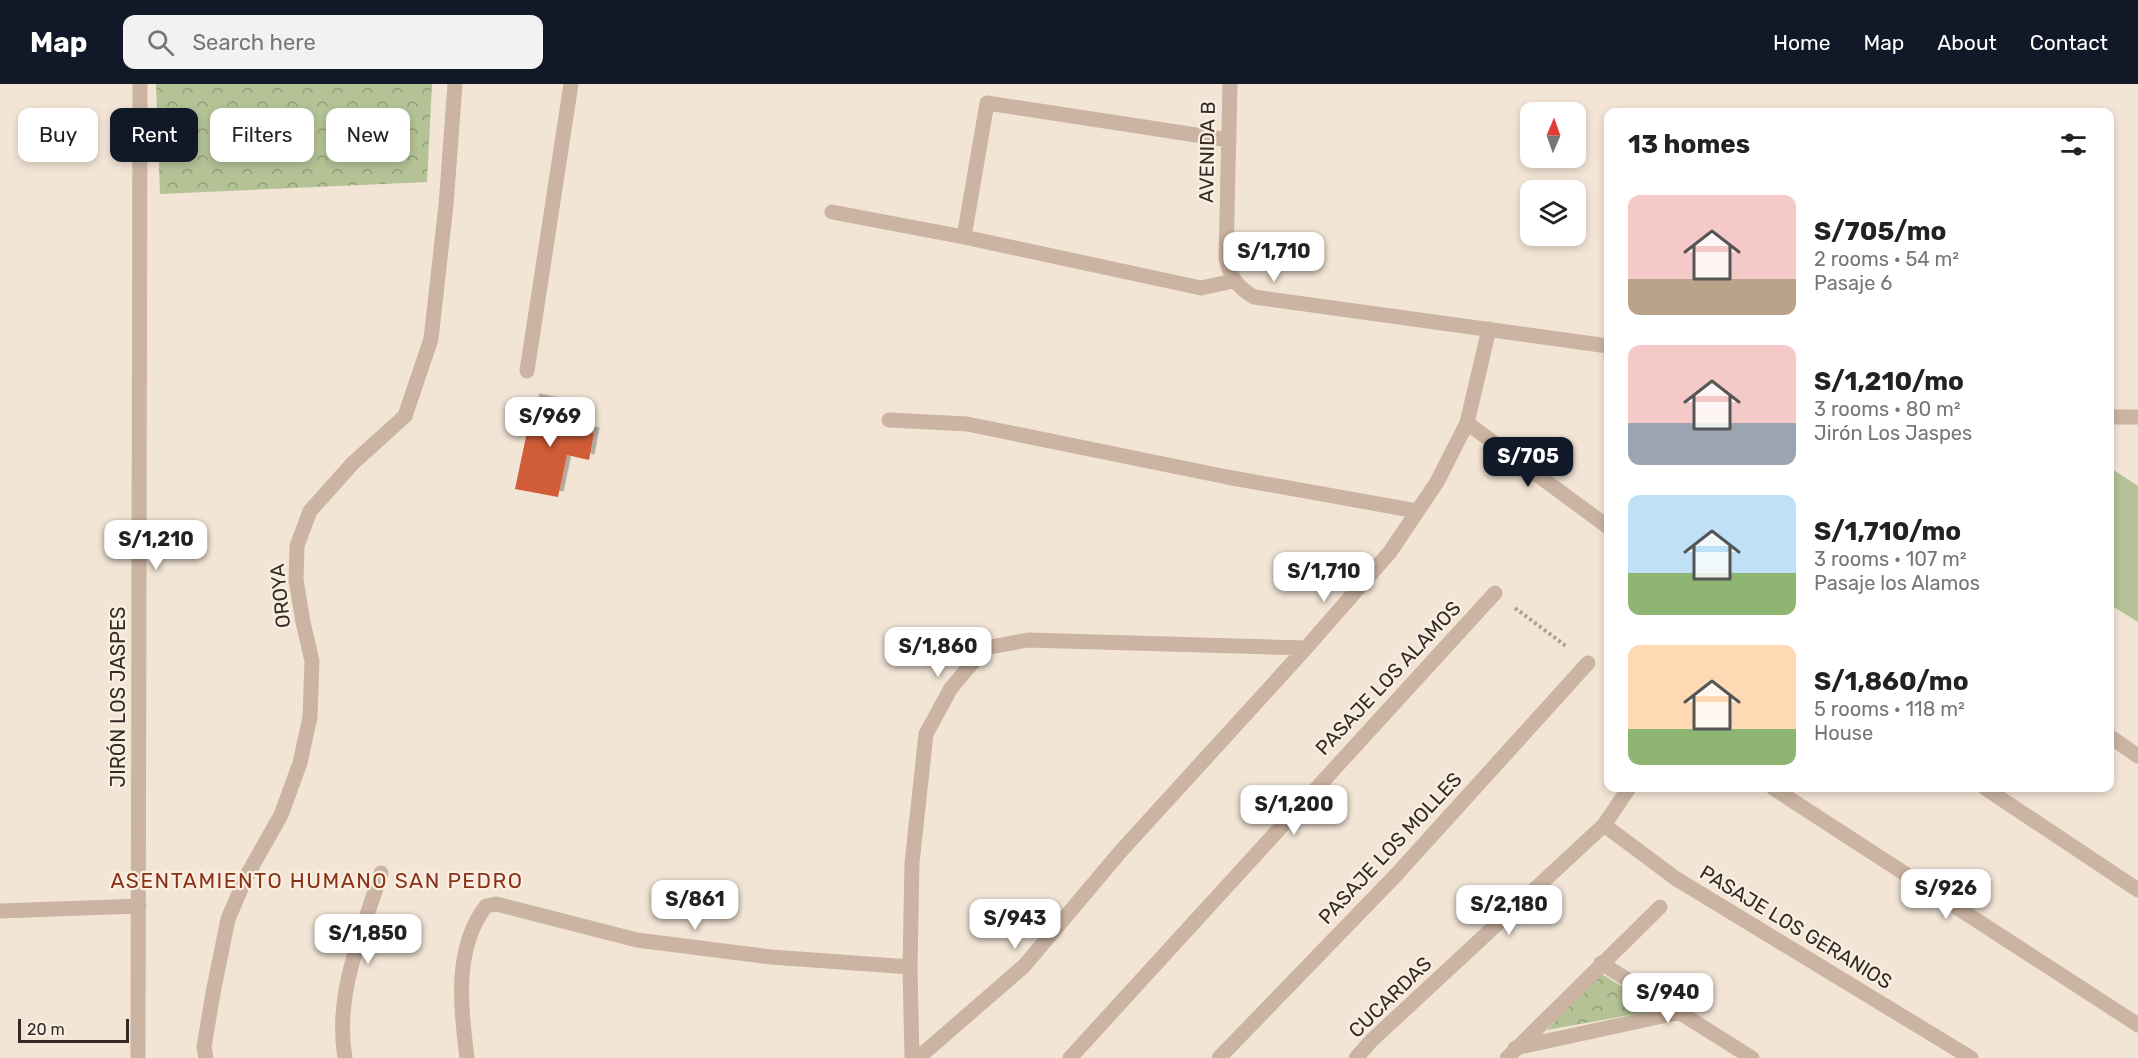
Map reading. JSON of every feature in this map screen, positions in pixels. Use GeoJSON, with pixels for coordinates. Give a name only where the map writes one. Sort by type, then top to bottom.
{"type":"FeatureCollection","features":[{"type":"Feature","properties":{"kind":"street","name":"JIRÓN LOS JASPES"},"geometry":{"type":"LineString","coordinates":[[138,1058],[140,84]]}},
{"type":"Feature","properties":{"kind":"street","name":"OROYA"},"geometry":{"type":"LineString","coordinates":[[206,1058],[204,1047],[228,920],[246,877],[281,815],[300,763],[310,717],[312,661],[296,579],[297,546],[310,511],[353,463],[405,416],[431,339],[445,217],[455,84]]}},
{"type":"Feature","properties":{"kind":"street"},"geometry":{"type":"LineString","coordinates":[[527,371],[571,84]]}},
{"type":"Feature","properties":{"kind":"street","name":"AVENIDA B"},"geometry":{"type":"LineString","coordinates":[[1230,84],[1226,258],[1233,281]]}},
{"type":"Feature","properties":{"kind":"street"},"geometry":{"type":"LineString","coordinates":[[964,237],[987,103],[1229,140]]}},
{"type":"Feature","properties":{"kind":"street"},"geometry":{"type":"LineString","coordinates":[[832,212],[964,237],[1201,288],[1233,281],[1254,297],[1604,345]]}},
{"type":"Feature","properties":{"kind":"street"},"geometry":{"type":"LineString","coordinates":[[918,1058],[1024,966],[1121,851],[1390,552],[1437,482],[1467,423],[1489,329]]}},
{"type":"Feature","properties":{"kind":"street"},"geometry":{"type":"LineString","coordinates":[[2114,417],[2138,417]]}},
{"type":"Feature","properties":{"kind":"street"},"geometry":{"type":"LineString","coordinates":[[888,420],[967,424],[1227,477],[1417,511]]}},
{"type":"Feature","properties":{"kind":"street"},"geometry":{"type":"LineString","coordinates":[[1467,423],[1604,524]]}},
{"type":"Feature","properties":{"kind":"street","name":"PASAJE LOS ALAMOS"},"geometry":{"type":"LineString","coordinates":[[1070,1058],[1495,593]]}},
{"type":"Feature","properties":{"kind":"street"},"geometry":{"type":"LineString","coordinates":[[912,1058],[910,967],[912,863],[926,734],[951,688],[985,648],[1028,640],[1306,648]]}},
{"type":"Feature","properties":{"kind":"street","name":"PASAJE LOS MOLLES"},"geometry":{"type":"LineString","coordinates":[[1219,1058],[1396,875],[1588,663]]}},
{"type":"Feature","properties":{"kind":"street"},"geometry":{"type":"LineString","coordinates":[[2114,739],[2138,756]]}},
{"type":"Feature","properties":{"kind":"street","name":"CUCARDAS"},"geometry":{"type":"LineString","coordinates":[[1356,1058],[1371,1041],[1604,825],[1626,792]]}},
{"type":"Feature","properties":{"kind":"street"},"geometry":{"type":"LineString","coordinates":[[1779,792],[2138,1025]]}},
{"type":"Feature","properties":{"kind":"street"},"geometry":{"type":"LineString","coordinates":[[1990,792],[2138,890]]}},
{"type":"Feature","properties":{"kind":"street","name":"PASAJE LOS GERANIOS"},"geometry":{"type":"LineString","coordinates":[[1604,825],[1675,878],[1971,1058]]}},
{"type":"Feature","properties":{"kind":"street"},"geometry":{"type":"LineString","coordinates":[[345,1058],[341,1035],[348,976],[381,873]]}},
{"type":"Feature","properties":{"kind":"street"},"geometry":{"type":"LineString","coordinates":[[467,1058],[460,1004],[466,944],[486,906],[496,904],[637,940],[771,957],[910,967]]}},
{"type":"Feature","properties":{"kind":"street"},"geometry":{"type":"LineString","coordinates":[[0,910],[139,906]]}},
{"type":"Feature","properties":{"kind":"street"},"geometry":{"type":"LineString","coordinates":[[1511,1053],[1660,907]]}},
{"type":"Feature","properties":{"kind":"street"},"geometry":{"type":"LineString","coordinates":[[1601,963],[1752,1058]]}},
{"type":"Feature","properties":{"kind":"street"},"geometry":{"type":"LineString","coordinates":[[1511,1053],[1681,1012]]}},
{"type":"Feature","properties":{"kind":"path"},"geometry":{"type":"LineString","coordinates":[[1495,593],[1588,663]]}},
{"type":"Feature","properties":{"kind":"green space"},"geometry":{"type":"Polygon","coordinates":[[[156,84],[432,84],[427,182],[160,194],[159,162],[198,162],[198,108],[157,108],[156,84]]]}},
{"type":"Feature","properties":{"kind":"green space"},"geometry":{"type":"Polygon","coordinates":[[[2114,470],[2138,486],[2138,622],[2114,607],[2114,470]]]}},
{"type":"Feature","properties":{"kind":"green space"},"geometry":{"type":"Polygon","coordinates":[[[1599,972],[1658,1010],[1547,1030],[1599,972]]]}},
{"type":"Feature","properties":{"kind":"building"},"geometry":{"type":"Polygon","coordinates":[[[534,399],[572,407],[568,427],[594,433],[589,460],[567,455],[558,497],[515,489],[534,399]]]}},
{"type":"Feature","properties":{"kind":"district","name":"ASENTAMIENTO HUMANO SAN PEDRO"},"geometry":{"type":"Point","coordinates":[317,881]}}]}
